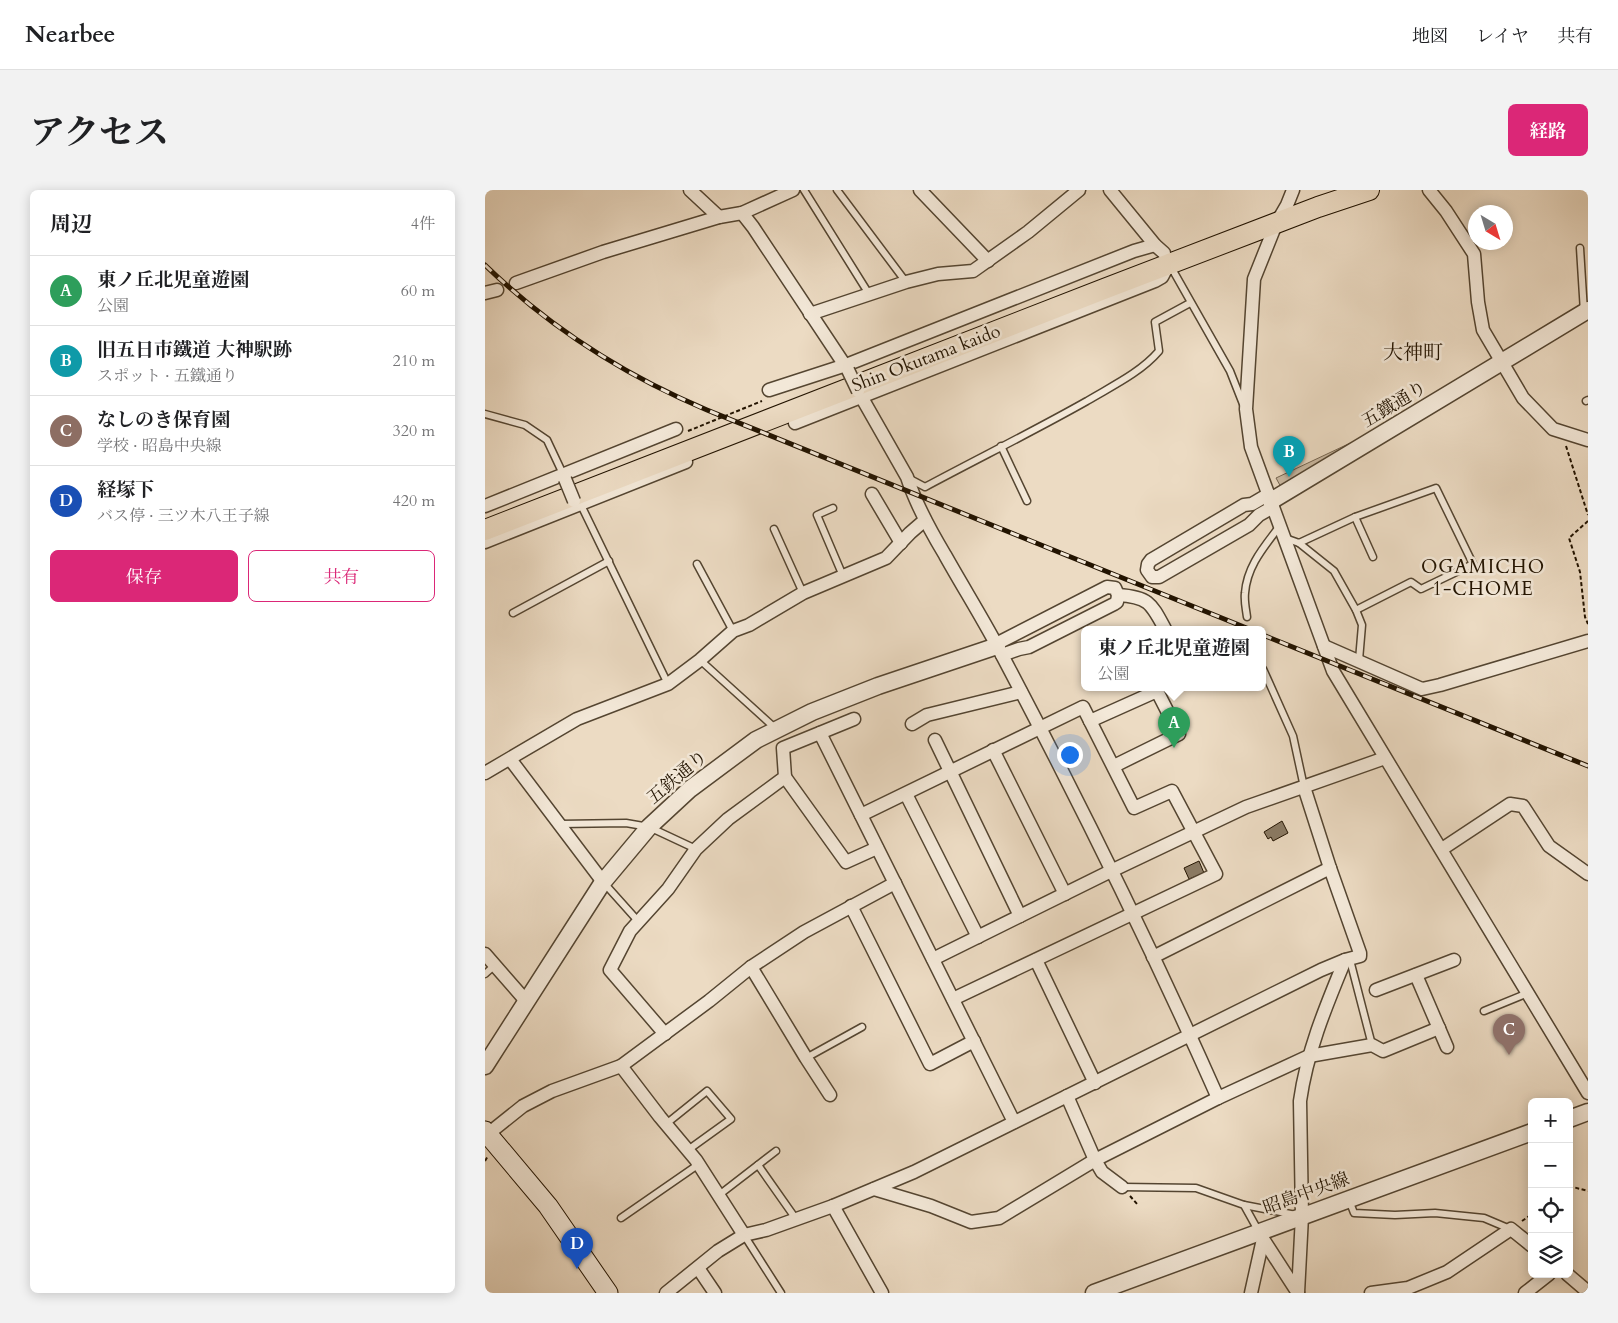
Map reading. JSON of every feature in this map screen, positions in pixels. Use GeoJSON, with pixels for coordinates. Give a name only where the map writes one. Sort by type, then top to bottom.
{"type":"FeatureCollection","features":[{"type":"Feature","properties":{"kind":"main road","name":"Shin Okutama kaido"},"geometry":{"type":"LineString","coordinates":[[485,530],[1163,254],[1290,197],[1326,190]]}},
{"type":"Feature","properties":{"kind":"main road","name":"Shin Okutama kaido"},"geometry":{"type":"LineString","coordinates":[[486,506],[1163,254],[1276,224],[1369,190]]}},
{"type":"Feature","properties":{"kind":"main road"},"geometry":{"type":"LineString","coordinates":[[486,1133],[548,1206],[609,1293]]}},
{"type":"Feature","properties":{"kind":"street"},"geometry":{"type":"LineString","coordinates":[[690,190],[719,217]]}},
{"type":"Feature","properties":{"kind":"street"},"geometry":{"type":"LineString","coordinates":[[516,283],[603,252],[719,217],[742,214],[793,190]]}},
{"type":"Feature","properties":{"kind":"street"},"geometry":{"type":"LineString","coordinates":[[920,190],[988,261]]}},
{"type":"Feature","properties":{"kind":"street"},"geometry":{"type":"LineString","coordinates":[[810,314],[906,282],[938,274],[973,271],[1028,232],[1079,190]]}},
{"type":"Feature","properties":{"kind":"street"},"geometry":{"type":"LineString","coordinates":[[795,423],[859,394],[1155,281],[1166,272],[1163,254],[1110,190]]}},
{"type":"Feature","properties":{"kind":"street"},"geometry":{"type":"LineString","coordinates":[[1429,190],[1446,211],[1474,254],[1477,302],[1483,330],[1527,404],[1553,428],[1588,440]]}},
{"type":"Feature","properties":{"kind":"street"},"geometry":{"type":"LineString","coordinates":[[1290,197],[1276,224],[1254,279],[1246,409],[1251,447],[1333,672],[1442,849],[1588,1093]]}},
{"type":"Feature","properties":{"kind":"street"},"geometry":{"type":"LineString","coordinates":[[742,214],[753,226],[847,367],[859,394],[907,477],[912,493],[925,520],[998,648],[1111,871],[1191,1036],[1218,1098]]}},
{"type":"Feature","properties":{"kind":"street"},"geometry":{"type":"LineString","coordinates":[[766,395],[847,367],[1134,251],[1163,254]]}},
{"type":"Feature","properties":{"kind":"street","name":"五鐵通り"},"geometry":{"type":"LineString","coordinates":[[1271,501],[1586,312]]}},
{"type":"Feature","properties":{"kind":"street"},"geometry":{"type":"LineString","coordinates":[[486,506],[680,431]]}},
{"type":"Feature","properties":{"kind":"street"},"geometry":{"type":"LineString","coordinates":[[485,542],[730,444]]}},
{"type":"Feature","properties":{"kind":"street"},"geometry":{"type":"LineString","coordinates":[[564,477],[577,504]]}},
{"type":"Feature","properties":{"kind":"street"},"geometry":{"type":"LineString","coordinates":[[872,494],[901,543]]}},
{"type":"Feature","properties":{"kind":"street"},"geometry":{"type":"LineString","coordinates":[[1271,501],[1249,525],[1159,577],[1152,577],[1147,570],[1151,560],[1244,505],[1271,501]]}},
{"type":"Feature","properties":{"kind":"street"},"geometry":{"type":"LineString","coordinates":[[485,773],[577,719],[668,684],[700,660],[733,631],[749,625],[803,593],[886,558],[925,520]]}},
{"type":"Feature","properties":{"kind":"street"},"geometry":{"type":"LineString","coordinates":[[1107,587],[1115,588],[1118,594],[1117,602],[1029,647],[1019,649],[998,648],[1107,587]]}},
{"type":"Feature","properties":{"kind":"street"},"geometry":{"type":"LineString","coordinates":[[1118,594],[1146,600],[1169,626]]}},
{"type":"Feature","properties":{"kind":"street"},"geometry":{"type":"LineString","coordinates":[[1324,646],[1422,689],[1588,641]]}},
{"type":"Feature","properties":{"kind":"street","name":"五鉄通り"},"geometry":{"type":"LineString","coordinates":[[485,1066],[603,882],[649,827],[689,789],[756,740],[812,712],[878,686],[998,648]]}},
{"type":"Feature","properties":{"kind":"street"},"geometry":{"type":"LineString","coordinates":[[1091,720],[1157,691],[1179,734],[1114,766]]}},
{"type":"Feature","properties":{"kind":"street"},"geometry":{"type":"LineString","coordinates":[[912,724],[927,715],[1021,692]]}},
{"type":"Feature","properties":{"kind":"street"},"geometry":{"type":"LineString","coordinates":[[861,815],[1083,707],[1134,808],[1172,791],[1216,874],[953,999]]}},
{"type":"Feature","properties":{"kind":"street"},"geometry":{"type":"LineString","coordinates":[[853,719],[783,748],[785,777],[846,862],[877,848]]}},
{"type":"Feature","properties":{"kind":"street"},"geometry":{"type":"LineString","coordinates":[[820,733],[1014,1122]]}},
{"type":"Feature","properties":{"kind":"street"},"geometry":{"type":"LineString","coordinates":[[935,740],[1021,916]]}},
{"type":"Feature","properties":{"kind":"street"},"geometry":{"type":"LineString","coordinates":[[993,750],[1065,894]]}},
{"type":"Feature","properties":{"kind":"street"},"geometry":{"type":"LineString","coordinates":[[933,959],[1111,871],[1247,807],[1385,758]]}},
{"type":"Feature","properties":{"kind":"street"},"geometry":{"type":"LineString","coordinates":[[510,759],[603,882]]}},
{"type":"Feature","properties":{"kind":"street"},"geometry":{"type":"LineString","coordinates":[[665,1034],[610,970],[630,932],[668,888],[696,849],[728,819],[785,777]]}},
{"type":"Feature","properties":{"kind":"street"},"geometry":{"type":"LineString","coordinates":[[666,1293],[718,1251],[744,1235],[796,1220],[913,1172],[1321,970],[1358,958],[1360,953],[1304,787]]}},
{"type":"Feature","properties":{"kind":"street"},"geometry":{"type":"LineString","coordinates":[[906,794],[978,937]]}},
{"type":"Feature","properties":{"kind":"street"},"geometry":{"type":"LineString","coordinates":[[1442,849],[1510,804],[1523,806],[1549,846],[1588,874]]}},
{"type":"Feature","properties":{"kind":"street"},"geometry":{"type":"LineString","coordinates":[[1153,957],[1330,868]]}},
{"type":"Feature","properties":{"kind":"street"},"geometry":{"type":"LineString","coordinates":[[486,1133],[523,1106],[552,1091],[621,1066],[751,967],[804,932],[895,883]]}},
{"type":"Feature","properties":{"kind":"street"},"geometry":{"type":"LineString","coordinates":[[851,906],[930,1064],[974,1041]]}},
{"type":"Feature","properties":{"kind":"street"},"geometry":{"type":"LineString","coordinates":[[485,954],[526,1001]]}},
{"type":"Feature","properties":{"kind":"street"},"geometry":{"type":"LineString","coordinates":[[1036,960],[1095,1083]]}},
{"type":"Feature","properties":{"kind":"street"},"geometry":{"type":"LineString","coordinates":[[1298,1293],[1302,1216],[1300,1100],[1309,1056],[1317,1030],[1348,960]]}},
{"type":"Feature","properties":{"kind":"street"},"geometry":{"type":"LineString","coordinates":[[1377,990],[1454,960]]}},
{"type":"Feature","properties":{"kind":"street"},"geometry":{"type":"LineString","coordinates":[[751,967],[805,1058],[830,1095]]}},
{"type":"Feature","properties":{"kind":"street"},"geometry":{"type":"LineString","coordinates":[[1416,975],[1447,1047]]}},
{"type":"Feature","properties":{"kind":"street"},"geometry":{"type":"LineString","coordinates":[[874,1189],[931,1206],[971,1222],[999,1218],[1095,1160],[1218,1098],[1309,1056],[1372,1045],[1383,1050],[1439,1028]]}},
{"type":"Feature","properties":{"kind":"street"},"geometry":{"type":"LineString","coordinates":[[621,1066],[699,1164],[744,1235]]}},
{"type":"Feature","properties":{"kind":"street"},"geometry":{"type":"LineString","coordinates":[[1067,1096],[1102,1172],[1122,1187]]}},
{"type":"Feature","properties":{"kind":"street"},"geometry":{"type":"LineString","coordinates":[[1573,1118],[1588,1112]]}},
{"type":"Feature","properties":{"kind":"street","name":"昭島中央線"},"geometry":{"type":"LineString","coordinates":[[1094,1293],[1261,1236],[1302,1216],[1528,1133]]}},
{"type":"Feature","properties":{"kind":"street"},"geometry":{"type":"LineString","coordinates":[[833,1206],[882,1293]]}},
{"type":"Feature","properties":{"kind":"street"},"geometry":{"type":"LineString","coordinates":[[1371,1293],[1408,1288],[1447,1272],[1511,1229],[1528,1243]]}},
{"type":"Feature","properties":{"kind":"street"},"geometry":{"type":"LineString","coordinates":[[1261,1236],[1298,1293]]}},
{"type":"Feature","properties":{"kind":"street"},"geometry":{"type":"LineString","coordinates":[[1251,1293],[1261,1236]]}},
{"type":"Feature","properties":{"kind":"street"},"geometry":{"type":"LineString","coordinates":[[698,1268],[715,1293]]}},
{"type":"Feature","properties":{"kind":"street"},"geometry":{"type":"LineString","coordinates":[[1525,1293],[1544,1278]]}},
{"type":"Feature","properties":{"kind":"street"},"geometry":{"type":"LineString","coordinates":[[1572,1278],[1588,1292]]}},
{"type":"Feature","properties":{"kind":"lane"},"geometry":{"type":"LineString","coordinates":[[804,190],[869,294]]}},
{"type":"Feature","properties":{"kind":"lane"},"geometry":{"type":"LineString","coordinates":[[837,190],[906,282]]}},
{"type":"Feature","properties":{"kind":"lane"},"geometry":{"type":"LineString","coordinates":[[1580,248],[1586,312]]}},
{"type":"Feature","properties":{"kind":"lane"},"geometry":{"type":"LineString","coordinates":[[1163,254],[1230,372],[1246,409]]}},
{"type":"Feature","properties":{"kind":"lane"},"geometry":{"type":"LineString","coordinates":[[907,477],[925,487],[1071,410],[1148,363],[1159,351],[1155,322],[1191,303]]}},
{"type":"Feature","properties":{"kind":"lane"},"geometry":{"type":"LineString","coordinates":[[485,414],[525,425],[547,440],[564,477]]}},
{"type":"Feature","properties":{"kind":"lane"},"geometry":{"type":"LineString","coordinates":[[1001,446],[1027,501]]}},
{"type":"Feature","properties":{"kind":"lane"},"geometry":{"type":"LineString","coordinates":[[1299,543],[1355,517],[1436,488],[1473,564],[1421,589],[1411,582],[1356,610]]}},
{"type":"Feature","properties":{"kind":"lane"},"geometry":{"type":"LineString","coordinates":[[577,504],[609,561],[668,684]]}},
{"type":"Feature","properties":{"kind":"lane"},"geometry":{"type":"LineString","coordinates":[[833,508],[817,515],[843,576]]}},
{"type":"Feature","properties":{"kind":"lane"},"geometry":{"type":"LineString","coordinates":[[1355,517],[1373,556]]}},
{"type":"Feature","properties":{"kind":"lane"},"geometry":{"type":"LineString","coordinates":[[774,529],[803,593]]}},
{"type":"Feature","properties":{"kind":"lane"},"geometry":{"type":"LineString","coordinates":[[1247,617],[1245,594],[1248,572],[1255,558],[1282,532],[1335,571],[1362,625],[1359,660]]}},
{"type":"Feature","properties":{"kind":"lane"},"geometry":{"type":"LineString","coordinates":[[513,612],[609,561]]}},
{"type":"Feature","properties":{"kind":"lane"},"geometry":{"type":"LineString","coordinates":[[697,564],[733,631]]}},
{"type":"Feature","properties":{"kind":"lane"},"geometry":{"type":"LineString","coordinates":[[700,660],[776,729]]}},
{"type":"Feature","properties":{"kind":"lane"},"geometry":{"type":"LineString","coordinates":[[1266,676],[1293,736],[1304,787]]}},
{"type":"Feature","properties":{"kind":"lane"},"geometry":{"type":"LineString","coordinates":[[559,824],[626,823],[649,827],[696,849]]}},
{"type":"Feature","properties":{"kind":"lane"},"geometry":{"type":"LineString","coordinates":[[603,882],[638,921]]}},
{"type":"Feature","properties":{"kind":"lane"},"geometry":{"type":"LineString","coordinates":[[1348,960],[1372,1045]]}},
{"type":"Feature","properties":{"kind":"lane"},"geometry":{"type":"LineString","coordinates":[[485,974],[495,965]]}},
{"type":"Feature","properties":{"kind":"lane"},"geometry":{"type":"LineString","coordinates":[[1484,1011],[1528,994]]}},
{"type":"Feature","properties":{"kind":"lane"},"geometry":{"type":"LineString","coordinates":[[805,1058],[862,1027]]}},
{"type":"Feature","properties":{"kind":"lane"},"geometry":{"type":"LineString","coordinates":[[666,1124],[707,1091],[731,1119],[688,1150]]}},
{"type":"Feature","properties":{"kind":"lane"},"geometry":{"type":"LineString","coordinates":[[719,1195],[775,1151]]}},
{"type":"Feature","properties":{"kind":"lane"},"geometry":{"type":"LineString","coordinates":[[621,1218],[699,1164]]}},
{"type":"Feature","properties":{"kind":"lane"},"geometry":{"type":"LineString","coordinates":[[758,1165],[796,1220]]}},
{"type":"Feature","properties":{"kind":"lane"},"geometry":{"type":"LineString","coordinates":[[1122,1187],[1196,1188],[1244,1205],[1302,1216]]}},
{"type":"Feature","properties":{"kind":"lane"},"geometry":{"type":"LineString","coordinates":[[1349,1199],[1354,1213],[1395,1215],[1435,1213],[1485,1218],[1511,1229]]}},
{"type":"Feature","properties":{"kind":"lane"},"geometry":{"type":"LineString","coordinates":[[1244,1205],[1261,1236]]}},
{"type":"Feature","properties":{"kind":"lane"},"geometry":{"type":"LineString","coordinates":[[744,1235],[781,1293]]}},
{"type":"Feature","properties":{"kind":"path"},"geometry":{"type":"LineString","coordinates":[[680,431],[766,395]]}},
{"type":"Feature","properties":{"kind":"path"},"geometry":{"type":"LineString","coordinates":[[1561,432],[1588,515]]}},
{"type":"Feature","properties":{"kind":"path"},"geometry":{"type":"LineString","coordinates":[[1588,521],[1569,538],[1580,572],[1585,617],[1588,624]]}},
{"type":"Feature","properties":{"kind":"path"},"geometry":{"type":"LineString","coordinates":[[1573,1187],[1588,1190]]}},
{"type":"Feature","properties":{"kind":"shaded area"},"geometry":{"type":"Polygon","coordinates":[[[1378,430],[1282,489],[1276,478],[1378,430]]]}},
{"type":"Feature","properties":{"kind":"building"},"geometry":{"type":"Polygon","coordinates":[[[1282,821],[1288,833],[1273,841],[1271,837],[1268,839],[1264,832],[1282,821]]]}},
{"type":"Feature","properties":{"kind":"building"},"geometry":{"type":"Polygon","coordinates":[[[1199,861],[1204,873],[1189,879],[1184,868],[1199,861]]]}},
{"type":"Feature","properties":{"kind":"railway"},"geometry":{"type":"LineString","coordinates":[[485,265],[561,329],[617,365],[676,396],[1242,626]]}},
{"type":"Feature","properties":{"kind":"railway"},"geometry":{"type":"LineString","coordinates":[[1266,636],[1588,766]]}},
{"type":"Feature","properties":{"kind":"place","name":"旧五日市鐵道 大神駅跡"},"geometry":{"type":"Point","coordinates":[1289,477]}},
{"type":"Feature","properties":{"kind":"place","name":"東ノ丘北児童遊園"},"geometry":{"type":"Point","coordinates":[1174,748]}},
{"type":"Feature","properties":{"kind":"place","name":"なしのき保育園"},"geometry":{"type":"Point","coordinates":[1509,1055]}},
{"type":"Feature","properties":{"kind":"place","name":"経塚下"},"geometry":{"type":"Point","coordinates":[577,1269]}},
{"type":"Feature","properties":{"kind":"district","name":"大神町"},"geometry":{"type":"Point","coordinates":[1413,352]}},
{"type":"Feature","properties":{"kind":"district","name":"OGAMICHO 1-CHOME"},"geometry":{"type":"Point","coordinates":[1483,577]}}]}
